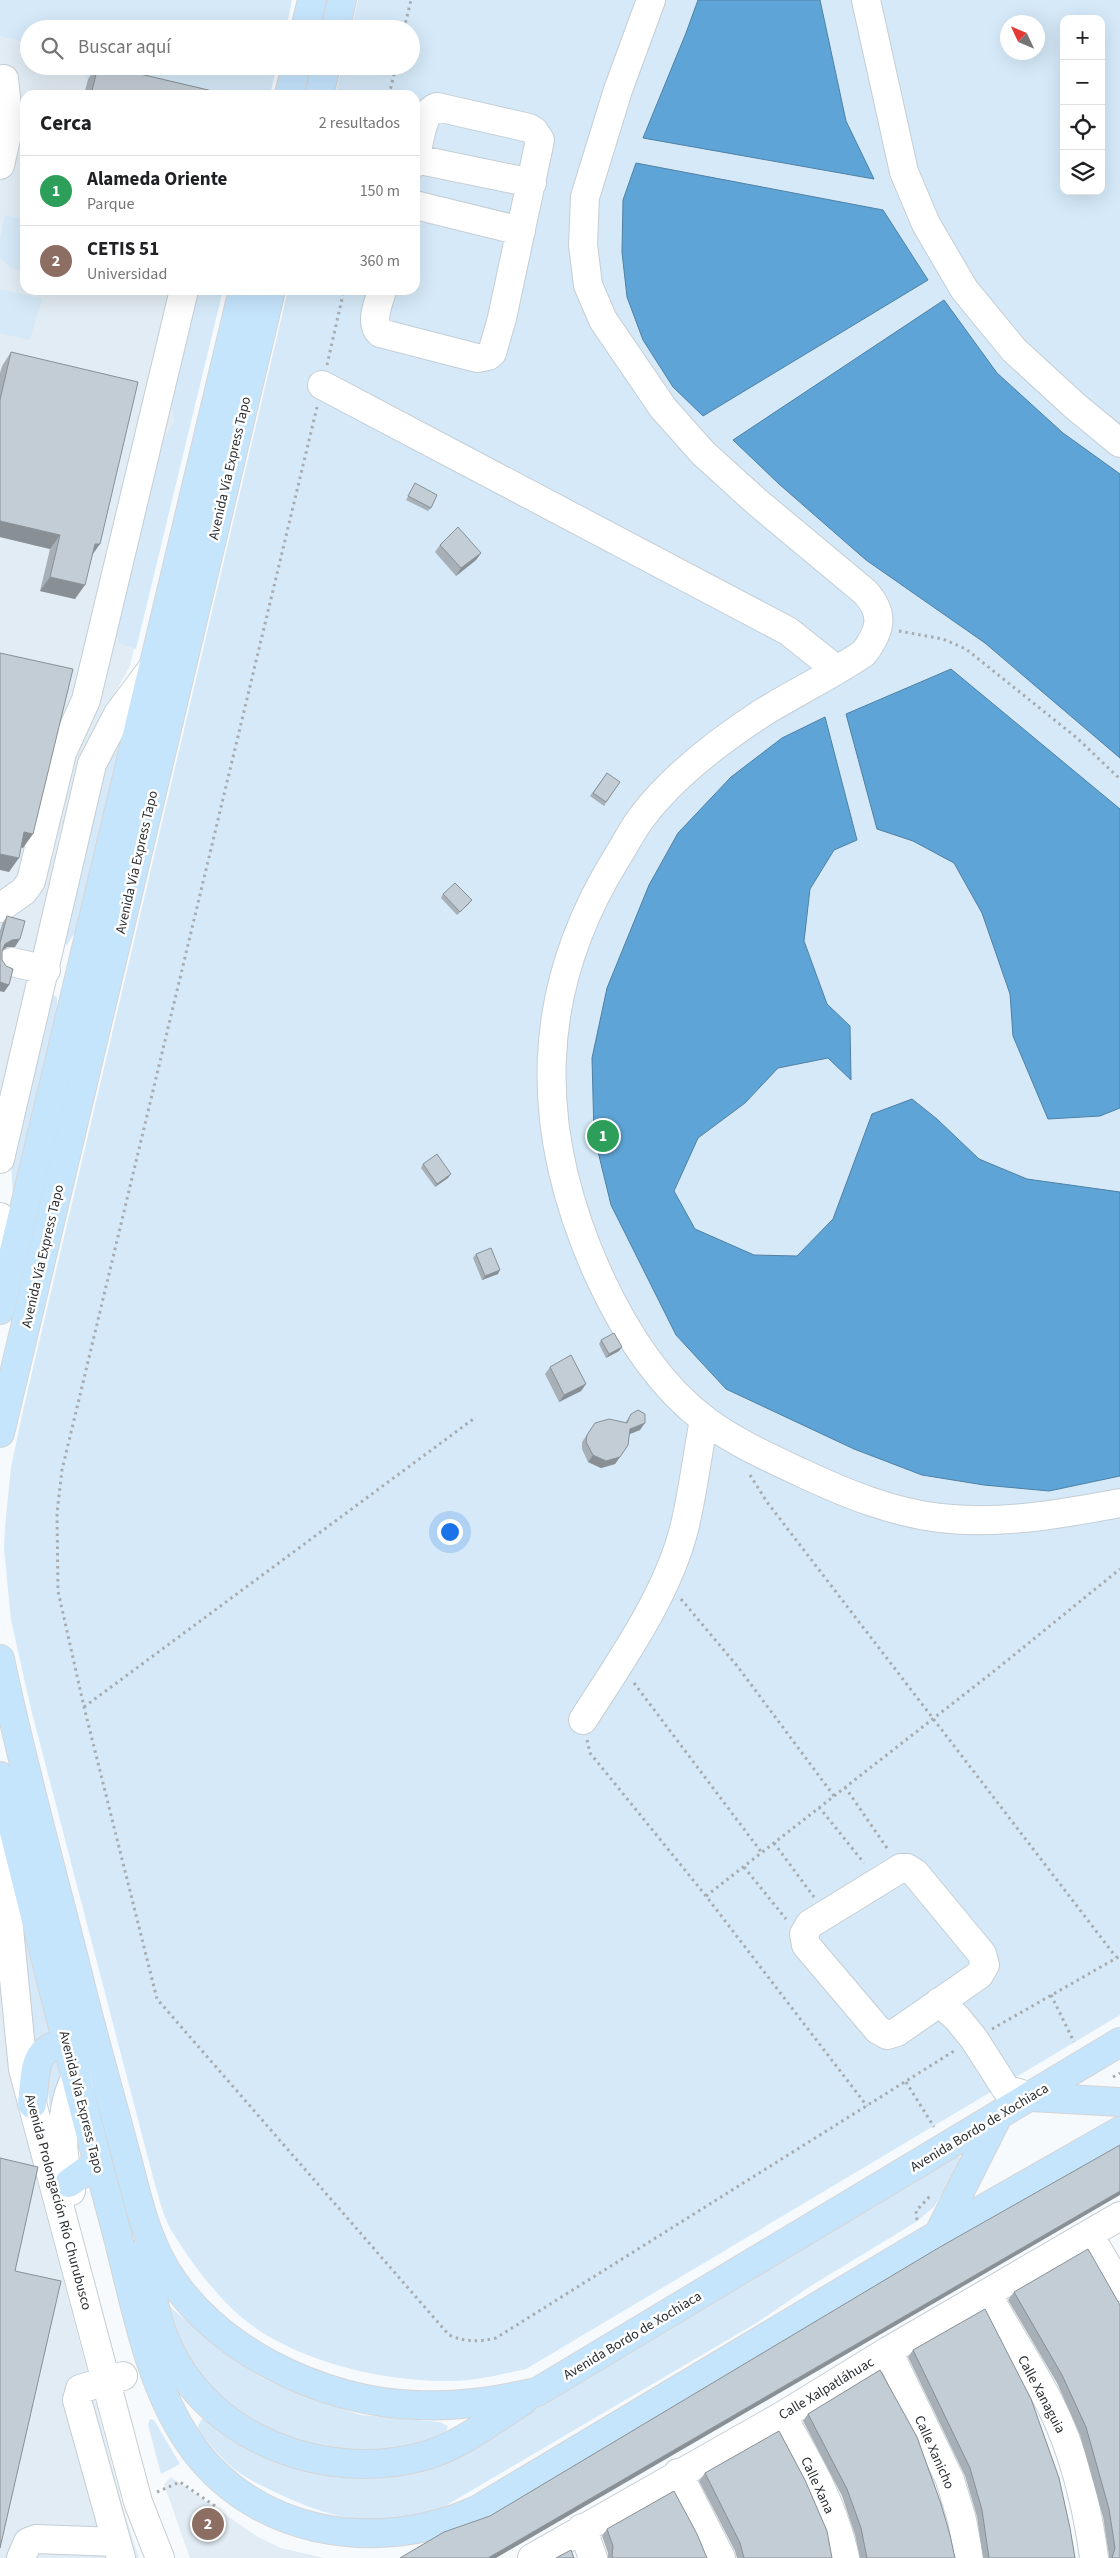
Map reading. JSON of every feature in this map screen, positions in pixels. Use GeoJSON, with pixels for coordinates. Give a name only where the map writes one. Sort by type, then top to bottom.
{"type":"FeatureCollection","features":[{"type":"Feature","properties":{"kind":"main road"},"geometry":{"type":"LineString","coordinates":[[307,20],[312,0]]}},
{"type":"Feature","properties":{"kind":"main road"},"geometry":{"type":"LineString","coordinates":[[337,20],[342,0]]}},
{"type":"Feature","properties":{"kind":"main road"},"geometry":{"type":"LineString","coordinates":[[290,90],[294,75]]}},
{"type":"Feature","properties":{"kind":"main road"},"geometry":{"type":"LineString","coordinates":[[320,90],[324,75]]}},
{"type":"Feature","properties":{"kind":"main road","name":"Avenida Vía Express Tapo"},"geometry":{"type":"LineString","coordinates":[[0,1310],[242,295]]}},
{"type":"Feature","properties":{"kind":"main road","name":"Avenida Vía Express Tapo"},"geometry":{"type":"LineString","coordinates":[[0,1433],[271,295]]}},
{"type":"Feature","properties":{"kind":"main road","name":"Avenida Vía Express Tapo"},"geometry":{"type":"LineString","coordinates":[[0,1659],[93,2036],[148,2233]]}},
{"type":"Feature","properties":{"kind":"main road","name":"Avenida Vía Express Tapo"},"geometry":{"type":"LineString","coordinates":[[0,1776],[101,2175],[156,2376],[177,2424]]}},
{"type":"Feature","properties":{"kind":"main road"},"geometry":{"type":"LineString","coordinates":[[32,2104],[35,2069],[38,2059],[52,2045],[93,2036]]}},
{"type":"Feature","properties":{"kind":"main road","name":"Avenida Bordo de Xochiaca"},"geometry":{"type":"LineString","coordinates":[[148,2233],[162,2264],[184,2297],[212,2326],[240,2347],[270,2364],[311,2382],[363,2397],[414,2405],[484,2403],[537,2392],[997,2118],[1018,2092],[1120,2042]]}},
{"type":"Feature","properties":{"kind":"main road"},"geometry":{"type":"LineString","coordinates":[[1018,2092],[1116,2090]]}},
{"type":"Feature","properties":{"kind":"main road"},"geometry":{"type":"LineString","coordinates":[[938,2235],[997,2118]]}},
{"type":"Feature","properties":{"kind":"main road"},"geometry":{"type":"LineString","coordinates":[[206,2402],[177,2424],[201,2457],[229,2485],[246,2498],[294,2521],[336,2532],[366,2535],[393,2534],[430,2528],[456,2520],[494,2500],[938,2235],[1120,2131]]}},
{"type":"Feature","properties":{"kind":"main road"},"geometry":{"type":"LineString","coordinates":[[69,2183],[78,2174],[87,2170],[101,2175]]}},
{"type":"Feature","properties":{"kind":"main road"},"geometry":{"type":"LineString","coordinates":[[148,2233],[153,2295],[160,2329],[183,2374],[206,2402],[248,2433],[285,2450],[327,2463],[362,2464],[421,2457],[467,2436],[537,2392]]}},
{"type":"Feature","properties":{"kind":"street"},"geometry":{"type":"LineString","coordinates":[[651,0],[618,90],[585,197],[583,245],[588,285],[603,320],[663,408],[704,453],[750,496],[874,602],[878,612],[878,628],[873,641],[864,653],[761,714],[690,766],[642,817],[597,890],[577,934],[560,990],[551,1049],[550,1087],[554,1128],[564,1183],[584,1243],[617,1315],[657,1374],[704,1420],[773,1459],[852,1497],[896,1510],[942,1518],[990,1518],[1047,1516],[1120,1503]]}},
{"type":"Feature","properties":{"kind":"street"},"geometry":{"type":"LineString","coordinates":[[866,0],[904,172],[926,224],[964,289],[1014,350],[1075,406],[1120,443]]}},
{"type":"Feature","properties":{"kind":"street"},"geometry":{"type":"LineString","coordinates":[[0,166],[9,126],[4,79]]}},
{"type":"Feature","properties":{"kind":"street"},"geometry":{"type":"LineString","coordinates":[[381,295],[375,318],[376,329],[380,333],[477,358],[488,356],[494,348],[540,140],[534,131],[443,107],[432,108],[428,113],[420,143]]}},
{"type":"Feature","properties":{"kind":"street"},"geometry":{"type":"LineString","coordinates":[[420,162],[532,183]]}},
{"type":"Feature","properties":{"kind":"street"},"geometry":{"type":"LineString","coordinates":[[420,206],[521,231]]}},
{"type":"Feature","properties":{"kind":"street"},"geometry":{"type":"LineString","coordinates":[[0,908],[24,891],[31,881],[62,754],[86,700],[183,295]]}},
{"type":"Feature","properties":{"kind":"street"},"geometry":{"type":"LineString","coordinates":[[322,385],[788,631],[837,670]]}},
{"type":"Feature","properties":{"kind":"street"},"geometry":{"type":"LineString","coordinates":[[0,1159],[46,970],[92,764],[118,714],[154,666]]}},
{"type":"Feature","properties":{"kind":"street"},"geometry":{"type":"LineString","coordinates":[[12,962],[46,970]]}},
{"type":"Feature","properties":{"kind":"street"},"geometry":{"type":"LineString","coordinates":[[0,1217],[13,1255]]}},
{"type":"Feature","properties":{"kind":"street"},"geometry":{"type":"LineString","coordinates":[[583,1720],[619,1664],[665,1581],[684,1530],[704,1420]]}},
{"type":"Feature","properties":{"kind":"street","name":"Avenida Prolongación Río Churubusco"},"geometry":{"type":"LineString","coordinates":[[0,1838],[23,2068],[32,2104],[115,2379],[176,2558]]}},
{"type":"Feature","properties":{"kind":"street"},"geometry":{"type":"LineString","coordinates":[[911,1869],[985,1959],[985,1965],[979,1975],[897,2032],[887,2035],[882,2033],[806,1945],[804,1934],[810,1924],[826,1914],[890,1874],[911,1869]]}},
{"type":"Feature","properties":{"kind":"street"},"geometry":{"type":"LineString","coordinates":[[939,2002],[957,2018],[1018,2092]]}},
{"type":"Feature","properties":{"kind":"street"},"geometry":{"type":"LineString","coordinates":[[76,2077],[103,2070]]}},
{"type":"Feature","properties":{"kind":"street","name":"Avenida Prolongación Río Churubusco"},"geometry":{"type":"LineString","coordinates":[[76,2077],[69,2091],[65,2108],[64,2142],[69,2183],[80,2221],[115,2379],[138,2502],[160,2558]]}},
{"type":"Feature","properties":{"kind":"street","name":"Calle Xalpatláhuac"},"geometry":{"type":"LineString","coordinates":[[532,2558],[678,2473],[782,2416],[888,2351],[1120,2216]]}},
{"type":"Feature","properties":{"kind":"street"},"geometry":{"type":"LineString","coordinates":[[1089,2235],[1120,2287]]}},
{"type":"Feature","properties":{"kind":"street","name":"Calle Xanaguia"},"geometry":{"type":"LineString","coordinates":[[987,2294],[1051,2404],[1065,2438],[1078,2479],[1094,2558]]}},
{"type":"Feature","properties":{"kind":"street","name":"Calle Xanicho"},"geometry":{"type":"LineString","coordinates":[[888,2351],[950,2480],[962,2520],[969,2558]]}},
{"type":"Feature","properties":{"kind":"street"},"geometry":{"type":"LineString","coordinates":[[21,2558],[28,2542],[36,2539],[119,2550],[77,2400],[80,2389],[115,2379]]}},
{"type":"Feature","properties":{"kind":"street","name":"Calle Xana"},"geometry":{"type":"LineString","coordinates":[[782,2416],[813,2471],[840,2532],[845,2558]]}},
{"type":"Feature","properties":{"kind":"street"},"geometry":{"type":"LineString","coordinates":[[678,2473],[720,2558]]}},
{"type":"Feature","properties":{"kind":"street"},"geometry":{"type":"LineString","coordinates":[[582,2528],[593,2558]]}},
{"type":"Feature","properties":{"kind":"path"},"geometry":{"type":"LineString","coordinates":[[406,20],[411,0]]}},
{"type":"Feature","properties":{"kind":"path"},"geometry":{"type":"LineString","coordinates":[[390,90],[394,75]]}},
{"type":"Feature","properties":{"kind":"path"},"geometry":{"type":"LineString","coordinates":[[343,295],[62,1470],[57,1513],[58,1591],[84,1707],[157,1999],[449,2335],[462,2341],[479,2342],[496,2338],[974,2039],[1118,1957],[932,1720],[767,1502],[749,1472]]}},
{"type":"Feature","properties":{"kind":"path"},"geometry":{"type":"LineString","coordinates":[[878,628],[943,639],[966,650],[1077,738],[1120,779]]}},
{"type":"Feature","properties":{"kind":"path"},"geometry":{"type":"LineString","coordinates":[[84,1707],[476,1417]]}},
{"type":"Feature","properties":{"kind":"path"},"geometry":{"type":"LineString","coordinates":[[706,1896],[932,1720],[1120,1569]]}},
{"type":"Feature","properties":{"kind":"path"},"geometry":{"type":"LineString","coordinates":[[665,1581],[738,1667],[834,1796]]}},
{"type":"Feature","properties":{"kind":"path"},"geometry":{"type":"LineString","coordinates":[[619,1664],[762,1853]]}},
{"type":"Feature","properties":{"kind":"path"},"geometry":{"type":"LineString","coordinates":[[583,1720],[590,1753],[706,1896],[867,2106]]}},
{"type":"Feature","properties":{"kind":"path"},"geometry":{"type":"LineString","coordinates":[[845,1787],[890,1874]]}},
{"type":"Feature","properties":{"kind":"path"},"geometry":{"type":"LineString","coordinates":[[819,1808],[890,1874]]}},
{"type":"Feature","properties":{"kind":"path"},"geometry":{"type":"LineString","coordinates":[[774,1843],[826,1914]]}},
{"type":"Feature","properties":{"kind":"path"},"geometry":{"type":"LineString","coordinates":[[744,1867],[786,1919],[804,1934]]}},
{"type":"Feature","properties":{"kind":"path"},"geometry":{"type":"LineString","coordinates":[[1116,2090],[1120,2074]]}},
{"type":"Feature","properties":{"kind":"path"},"geometry":{"type":"LineString","coordinates":[[154,2493],[180,2482],[215,2506],[229,2485]]}},
{"type":"Feature","properties":{"kind":"shaded area"},"geometry":{"type":"Polygon","coordinates":[[[0,0],[20,20],[20,75],[270,75],[266,90],[20,90],[20,295],[218,295],[130,666],[79,759],[0,1095],[0,0]]]}},
{"type":"Feature","properties":{"kind":"shaded area"},"geometry":{"type":"Polygon","coordinates":[[[0,0],[292,0],[288,20],[20,20],[20,41],[0,36],[0,0]]]}},
{"type":"Feature","properties":{"kind":"shaded area"},"geometry":{"type":"Polygon","coordinates":[[[358,0],[1120,0],[1120,2015],[526,2369],[460,2381],[397,2378],[369,2373],[312,2357],[285,2345],[261,2332],[226,2303],[188,2256],[170,2228],[154,2181],[31,1709],[11,1620],[4,1549],[11,1467],[24,1406],[287,295],[420,295],[420,90],[336,90],[340,75],[420,75],[420,20],[353,20],[358,0]]]}},
{"type":"Feature","properties":{"kind":"shaded area"},"geometry":{"type":"Polygon","coordinates":[[[84,75],[275,75],[271,90],[137,90],[88,79],[84,75]]]}},
{"type":"Feature","properties":{"kind":"shaded area"},"geometry":{"type":"Polygon","coordinates":[[[5,215],[20,218],[20,271],[11,268],[0,258],[0,240],[5,215]]]}},
{"type":"Feature","properties":{"kind":"shaded area"},"geometry":{"type":"Polygon","coordinates":[[[0,289],[42,299],[30,340],[0,333],[0,289]]]}},
{"type":"Feature","properties":{"kind":"shaded area"},"geometry":{"type":"Polygon","coordinates":[[[192,295],[222,295],[136,649],[119,643],[115,632],[146,488],[164,439],[174,421],[171,403],[192,295]]]}},
{"type":"Feature","properties":{"kind":"shaded area"},"geometry":{"type":"Polygon","coordinates":[[[124,733],[79,926],[67,945],[64,943],[104,770],[124,733]]]}},
{"type":"Feature","properties":{"kind":"shaded area"},"geometry":{"type":"Polygon","coordinates":[[[53,995],[57,997],[57,1035],[13,1198],[11,1161],[53,995]]]}},
{"type":"Feature","properties":{"kind":"shaded area"},"geometry":{"type":"Polygon","coordinates":[[[19,1920],[26,1920],[56,2029],[31,2050],[19,1920]]]}},
{"type":"Feature","properties":{"kind":"shaded area"},"geometry":{"type":"Polygon","coordinates":[[[0,1966],[12,2085],[124,2511],[139,2558],[0,2558],[0,1966]]]}},
{"type":"Feature","properties":{"kind":"shaded area"},"geometry":{"type":"Polygon","coordinates":[[[57,2055],[64,2063],[54,2143],[47,2082],[48,2070],[57,2055]]]}},
{"type":"Feature","properties":{"kind":"shaded area"},"geometry":{"type":"Polygon","coordinates":[[[956,2155],[962,2159],[957,2170],[934,2207],[916,2222],[809,2287],[758,2322],[440,2509],[397,2519],[377,2520],[338,2516],[319,2510],[298,2503],[244,2476],[234,2469],[199,2432],[198,2426],[201,2420],[207,2417],[267,2457],[305,2470],[343,2476],[460,2453],[956,2155]]]}},
{"type":"Feature","properties":{"kind":"shaded area"},"geometry":{"type":"Polygon","coordinates":[[[168,2305],[217,2347],[262,2378],[305,2397],[361,2415],[440,2422],[448,2426],[446,2431],[431,2439],[408,2445],[380,2449],[357,2449],[332,2448],[308,2443],[262,2428],[222,2403],[206,2387],[189,2365],[180,2353],[176,2342],[168,2305]]]}},
{"type":"Feature","properties":{"kind":"shaded area"},"geometry":{"type":"Polygon","coordinates":[[[150,2419],[154,2420],[180,2464],[161,2474],[148,2425],[150,2419]]]}},
{"type":"Feature","properties":{"kind":"shaded area"},"geometry":{"type":"Polygon","coordinates":[[[171,2477],[258,2537],[281,2548],[324,2558],[190,2558],[164,2484],[171,2477]]]}},
{"type":"Feature","properties":{"kind":"water"},"geometry":{"type":"Polygon","coordinates":[[[698,0],[820,0],[846,121],[874,179],[643,138],[698,0]]]}},
{"type":"Feature","properties":{"kind":"water"},"geometry":{"type":"Polygon","coordinates":[[[636,163],[883,210],[928,280],[703,416],[673,387],[643,340],[627,297],[622,252],[623,200],[636,163]]]}},
{"type":"Feature","properties":{"kind":"water"},"geometry":{"type":"Polygon","coordinates":[[[944,300],[997,373],[1063,433],[1120,474],[1120,758],[985,643],[866,560],[779,484],[733,440],[944,300]]]}},
{"type":"Feature","properties":{"kind":"water"},"geometry":{"type":"Polygon","coordinates":[[[951,669],[1120,809],[1120,1108],[1100,1116],[1048,1119],[1013,1036],[1010,994],[982,913],[954,863],[913,841],[877,829],[846,714],[951,669]]]}},
{"type":"Feature","properties":{"kind":"water"},"geometry":{"type":"Polygon","coordinates":[[[825,717],[857,840],[834,850],[810,889],[804,941],[827,1004],[850,1026],[851,1080],[828,1058],[778,1068],[745,1103],[698,1138],[674,1191],[695,1229],[754,1255],[797,1256],[833,1219],[872,1114],[912,1099],[937,1119],[979,1159],[1027,1179],[1120,1192],[1120,1476],[1049,1491],[984,1485],[922,1475],[854,1449],[726,1389],[676,1335],[611,1205],[594,1135],[592,1058],[607,988],[649,885],[678,833],[731,777],[782,738],[825,717]]]}},
{"type":"Feature","properties":{"kind":"building"},"geometry":{"type":"Polygon","coordinates":[[[96,75],[144,75],[208,90],[92,90],[96,75]]]}},
{"type":"Feature","properties":{"kind":"building"},"geometry":{"type":"Polygon","coordinates":[[[11,352],[138,382],[100,544],[95,544],[85,585],[50,577],[60,535],[0,521],[0,400],[11,352]]]}},
{"type":"Feature","properties":{"kind":"building"},"geometry":{"type":"Polygon","coordinates":[[[415,483],[437,495],[431,508],[408,496],[415,483]]]}},
{"type":"Feature","properties":{"kind":"building"},"geometry":{"type":"Polygon","coordinates":[[[458,527],[481,553],[461,568],[440,545],[458,527]]]}},
{"type":"Feature","properties":{"kind":"building"},"geometry":{"type":"Polygon","coordinates":[[[0,653],[73,669],[33,834],[24,832],[19,858],[0,854],[0,653]]]}},
{"type":"Feature","properties":{"kind":"building"},"geometry":{"type":"Polygon","coordinates":[[[607,773],[620,782],[606,802],[593,793],[607,773]]]}},
{"type":"Feature","properties":{"kind":"building"},"geometry":{"type":"Polygon","coordinates":[[[455,883],[472,900],[460,912],[443,894],[455,883]]]}},
{"type":"Feature","properties":{"kind":"building"},"geometry":{"type":"Polygon","coordinates":[[[7,916],[25,921],[20,939],[12,940],[5,944],[2,951],[2,960],[6,966],[13,969],[9,985],[0,982],[0,943],[7,916]]]}},
{"type":"Feature","properties":{"kind":"building"},"geometry":{"type":"Polygon","coordinates":[[[437,1154],[451,1174],[437,1184],[423,1164],[437,1154]]]}},
{"type":"Feature","properties":{"kind":"building"},"geometry":{"type":"Polygon","coordinates":[[[491,1248],[500,1270],[485,1276],[476,1254],[491,1248]]]}},
{"type":"Feature","properties":{"kind":"building"},"geometry":{"type":"Polygon","coordinates":[[[614,1333],[622,1347],[609,1354],[601,1340],[614,1333]]]}},
{"type":"Feature","properties":{"kind":"building"},"geometry":{"type":"Polygon","coordinates":[[[571,1355],[586,1384],[564,1395],[550,1367],[571,1355]]]}},
{"type":"Feature","properties":{"kind":"building"},"geometry":{"type":"Polygon","coordinates":[[[638,1410],[645,1414],[645,1423],[630,1429],[628,1445],[620,1457],[606,1461],[593,1455],[586,1442],[587,1435],[595,1423],[609,1419],[627,1423],[631,1414],[638,1410]]]}},
{"type":"Feature","properties":{"kind":"building"},"geometry":{"type":"Polygon","coordinates":[[[1120,2145],[1120,2191],[488,2558],[400,2558],[444,2532],[490,2516],[940,2247],[1120,2145]]]}},
{"type":"Feature","properties":{"kind":"building"},"geometry":{"type":"Polygon","coordinates":[[[0,2158],[38,2167],[15,2271],[61,2281],[0,2548],[0,2158]]]}},
{"type":"Feature","properties":{"kind":"building"},"geometry":{"type":"Polygon","coordinates":[[[1088,2249],[1120,2305],[1120,2558],[1112,2558],[1115,2548],[1109,2509],[1086,2427],[1062,2375],[1014,2292],[1088,2249]]]}},
{"type":"Feature","properties":{"kind":"building"},"geometry":{"type":"Polygon","coordinates":[[[985,2309],[1031,2399],[1059,2478],[1075,2558],[989,2558],[982,2510],[970,2468],[913,2350],[985,2309]]]}},
{"type":"Feature","properties":{"kind":"building"},"geometry":{"type":"Polygon","coordinates":[[[880,2370],[917,2437],[941,2504],[955,2558],[867,2558],[861,2528],[847,2489],[808,2414],[880,2370]]]}},
{"type":"Feature","properties":{"kind":"building"},"geometry":{"type":"Polygon","coordinates":[[[779,2431],[805,2480],[827,2531],[832,2558],[744,2558],[740,2543],[705,2473],[779,2431]]]}},
{"type":"Feature","properties":{"kind":"building"},"geometry":{"type":"Polygon","coordinates":[[[674,2491],[697,2534],[707,2558],[613,2558],[613,2546],[607,2529],[674,2491]]]}},
{"type":"Feature","properties":{"kind":"building"},"geometry":{"type":"Polygon","coordinates":[[[571,2550],[574,2558],[556,2558],[571,2550]]]}},
{"type":"Feature","properties":{"kind":"place","name":"Alameda Oriente"},"geometry":{"type":"Point","coordinates":[603,1136]}},
{"type":"Feature","properties":{"kind":"place","name":"CETIS 51"},"geometry":{"type":"Point","coordinates":[208,2524]}}]}
